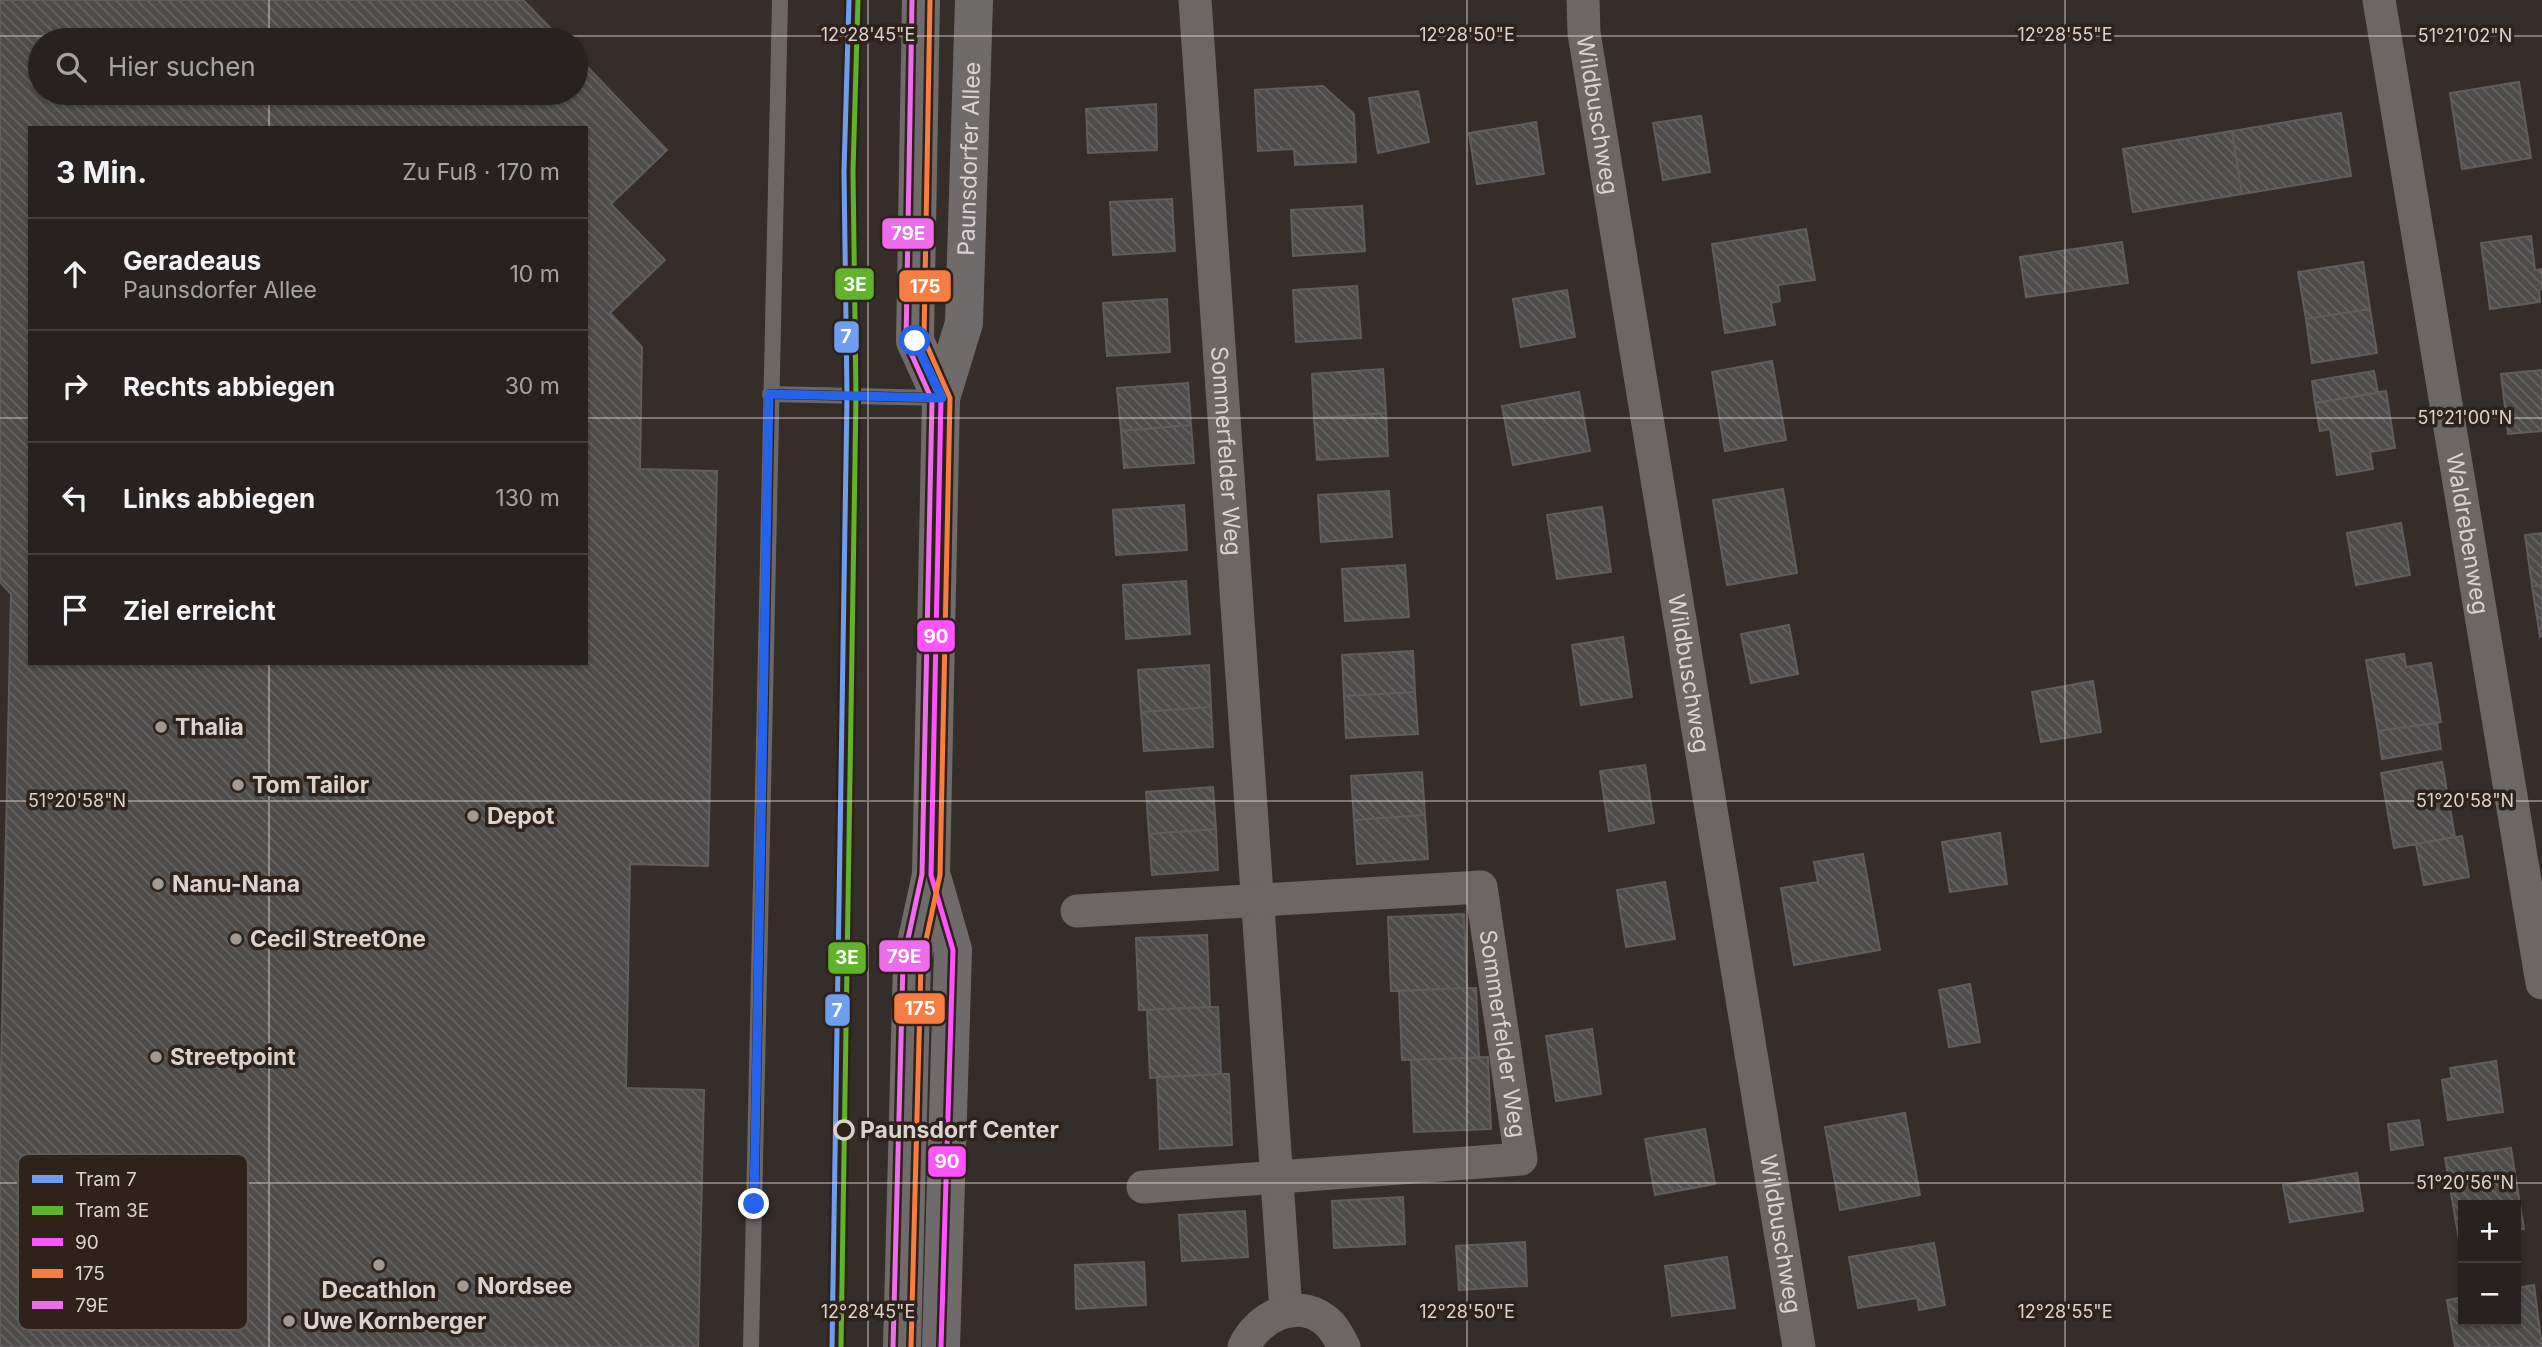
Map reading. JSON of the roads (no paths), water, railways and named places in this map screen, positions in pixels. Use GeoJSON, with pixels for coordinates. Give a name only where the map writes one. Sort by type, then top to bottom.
{"type":"FeatureCollection","features":[{"type":"Feature","properties":{"kind":"main road","name":"Paunsdorfer Allee"},"geometry":{"type":"LineString","coordinates":[[921,0],[915,341],[942,398]]}},
{"type":"Feature","properties":{"kind":"main road","name":"Paunsdorfer Allee"},"geometry":{"type":"LineString","coordinates":[[902,1347],[912,962],[931,875],[942,398],[964,323],[974,0]]}},
{"type":"Feature","properties":{"kind":"main road","name":"Paunsdorfer Allee"},"geometry":{"type":"LineString","coordinates":[[931,875],[953,950],[941,1347]]}},
{"type":"Feature","properties":{"kind":"street","name":"Sommerfelder Weg"},"geometry":{"type":"LineString","coordinates":[[1195,0],[1286,1311]]}},
{"type":"Feature","properties":{"kind":"street","name":"Wildbuschweg"},"geometry":{"type":"LineString","coordinates":[[1583,0],[1586,47],[1799,1347]]}},
{"type":"Feature","properties":{"kind":"street","name":"Waldrebenweg"},"geometry":{"type":"LineString","coordinates":[[2378,0],[2542,984]]}},
{"type":"Feature","properties":{"kind":"street","name":"Sommerfelder Weg"},"geometry":{"type":"LineString","coordinates":[[1077,911],[1481,887],[1521,1159],[1143,1187]]}},
{"type":"Feature","properties":{"kind":"street"},"geometry":{"type":"LineString","coordinates":[[1244,1347],[1254,1330],[1269,1317],[1286,1311],[1308,1312],[1325,1319],[1338,1334],[1344,1347]]}},
{"type":"Feature","properties":{"kind":"lane"},"geometry":{"type":"LineString","coordinates":[[751,1347],[769,394],[780,0]]}},
{"type":"Feature","properties":{"kind":"lane"},"geometry":{"type":"LineString","coordinates":[[769,394],[942,398]]}},
{"type":"Feature","properties":{"kind":"tram line","name":"7"},"geometry":{"type":"LineString","coordinates":[[832,1347],[847,396],[844,171],[849,0]]}},
{"type":"Feature","properties":{"kind":"tram line","name":"3E"},"geometry":{"type":"LineString","coordinates":[[841,1347],[856,396],[853,171],[858,0]]}},
{"type":"Feature","properties":{"kind":"place","name":"Thalia"},"geometry":{"type":"Point","coordinates":[161,727]}},
{"type":"Feature","properties":{"kind":"place","name":"Tom Tailor"},"geometry":{"type":"Point","coordinates":[238,785]}},
{"type":"Feature","properties":{"kind":"place","name":"Depot"},"geometry":{"type":"Point","coordinates":[473,816]}},
{"type":"Feature","properties":{"kind":"place","name":"Nanu-Nana"},"geometry":{"type":"Point","coordinates":[158,884]}},
{"type":"Feature","properties":{"kind":"place","name":"Cecil StreetOne"},"geometry":{"type":"Point","coordinates":[236,939]}},
{"type":"Feature","properties":{"kind":"place","name":"Streetpoint"},"geometry":{"type":"Point","coordinates":[156,1057]}},
{"type":"Feature","properties":{"kind":"place","name":"Paunsdorf Center"},"geometry":{"type":"Point","coordinates":[844,1130]}},
{"type":"Feature","properties":{"kind":"place","name":"Decathlon"},"geometry":{"type":"Point","coordinates":[379,1265]}},
{"type":"Feature","properties":{"kind":"place","name":"Nordsee"},"geometry":{"type":"Point","coordinates":[463,1286]}},
{"type":"Feature","properties":{"kind":"place","name":"Uwe Kornberger"},"geometry":{"type":"Point","coordinates":[289,1321]}}]}
